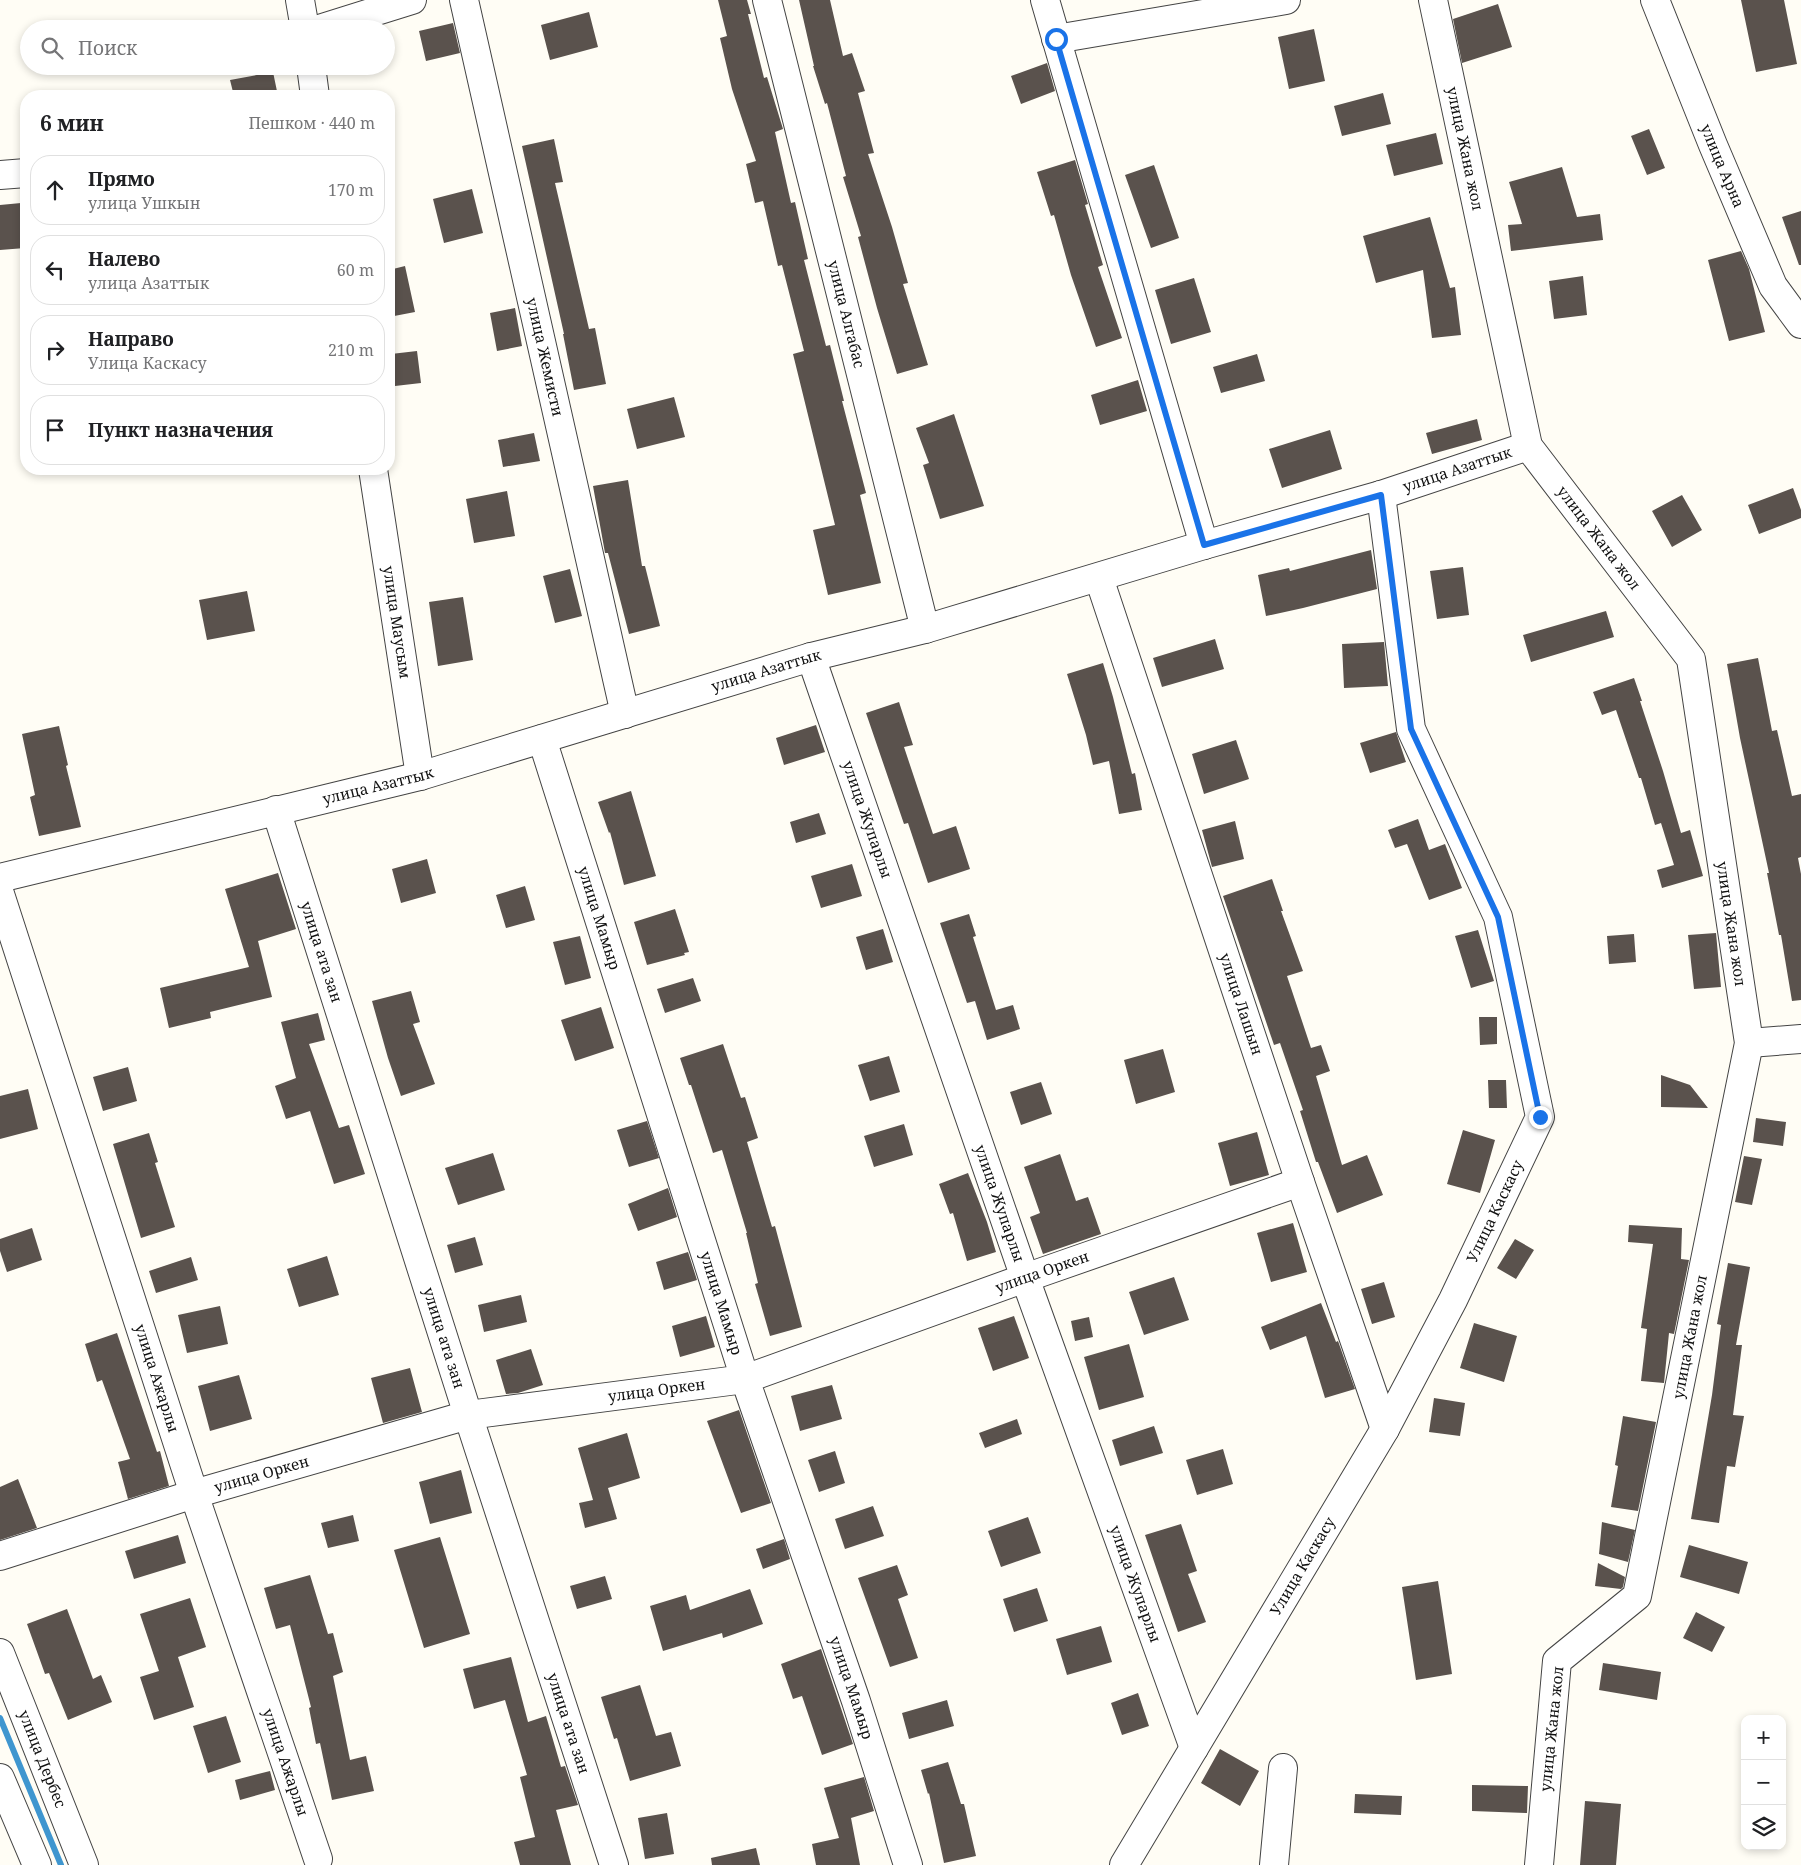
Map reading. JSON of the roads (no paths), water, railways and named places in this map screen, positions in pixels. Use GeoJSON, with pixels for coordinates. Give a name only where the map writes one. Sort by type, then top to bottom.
{"type":"FeatureCollection","features":[{"type":"Feature","properties":{"kind":"street"},"geometry":{"type":"LineString","coordinates":[[300,0],[303,20]]}},
{"type":"Feature","properties":{"kind":"street"},"geometry":{"type":"LineString","coordinates":[[348,20],[412,0]]}},
{"type":"Feature","properties":{"kind":"street","name":"улица Жемисти"},"geometry":{"type":"LineString","coordinates":[[464,0],[625,714]]}},
{"type":"Feature","properties":{"kind":"street","name":"улица Алгабас"},"geometry":{"type":"LineString","coordinates":[[767,0],[926,629]]}},
{"type":"Feature","properties":{"kind":"street"},"geometry":{"type":"LineString","coordinates":[[1045,0],[1204,545]]}},
{"type":"Feature","properties":{"kind":"street"},"geometry":{"type":"LineString","coordinates":[[1056,39],[1286,0]]}},
{"type":"Feature","properties":{"kind":"street","name":"улица Жана жол"},"geometry":{"type":"LineString","coordinates":[[1433,0],[1528,446],[1691,660],[1749,1043],[1637,1596],[1557,1661],[1539,1865]]}},
{"type":"Feature","properties":{"kind":"street","name":"улица Арна"},"geometry":{"type":"LineString","coordinates":[[1655,0],[1713,145],[1773,286],[1801,324]]}},
{"type":"Feature","properties":{"kind":"street"},"geometry":{"type":"LineString","coordinates":[[312,75],[314,90]]}},
{"type":"Feature","properties":{"kind":"street"},"geometry":{"type":"LineString","coordinates":[[0,175],[20,173]]}},
{"type":"Feature","properties":{"kind":"street","name":"улица Азаттык"},"geometry":{"type":"LineString","coordinates":[[0,878],[420,776],[811,656],[926,629],[1204,545],[1381,495],[1528,446]]}},
{"type":"Feature","properties":{"kind":"street","name":"улица Маусым"},"geometry":{"type":"LineString","coordinates":[[373,475],[420,776]]}},
{"type":"Feature","properties":{"kind":"street","name":"Улица Каскасу"},"geometry":{"type":"LineString","coordinates":[[1124,1865],[1385,1429],[1453,1300],[1540,1117],[1498,917],[1411,729],[1381,495]]}},
{"type":"Feature","properties":{"kind":"street","name":"улица Лашын"},"geometry":{"type":"LineString","coordinates":[[1099,578],[1300,1182],[1385,1429]]}},
{"type":"Feature","properties":{"kind":"street","name":"улица Жупарлы"},"geometry":{"type":"LineString","coordinates":[[811,656],[1025,1278],[1194,1748]]}},
{"type":"Feature","properties":{"kind":"street","name":"улица Мамыр"},"geometry":{"type":"LineString","coordinates":[[542,739],[745,1379],[856,1701],[908,1865]]}},
{"type":"Feature","properties":{"kind":"street","name":"улица ата зан"},"geometry":{"type":"LineString","coordinates":[[276,810],[468,1415],[614,1865]]}},
{"type":"Feature","properties":{"kind":"street","name":"улица Ажарлы"},"geometry":{"type":"LineString","coordinates":[[0,894],[194,1494],[318,1859]]}},
{"type":"Feature","properties":{"kind":"street"},"geometry":{"type":"LineString","coordinates":[[1749,1043],[1801,1040]]}},
{"type":"Feature","properties":{"kind":"street","name":"улица Оркен"},"geometry":{"type":"LineString","coordinates":[[0,1556],[194,1494],[468,1415],[745,1379],[1025,1278],[1300,1182]]}},
{"type":"Feature","properties":{"kind":"street","name":"улица Дербес"},"geometry":{"type":"LineString","coordinates":[[0,1653],[84,1865]]}},
{"type":"Feature","properties":{"kind":"street"},"geometry":{"type":"LineString","coordinates":[[1274,1865],[1283,1768]]}},
{"type":"Feature","properties":{"kind":"street"},"geometry":{"type":"LineString","coordinates":[[0,1778],[38,1865]]}},
{"type":"Feature","properties":{"kind":"waterway"},"geometry":{"type":"LineString","coordinates":[[0,1718],[61,1865]]}}]}
